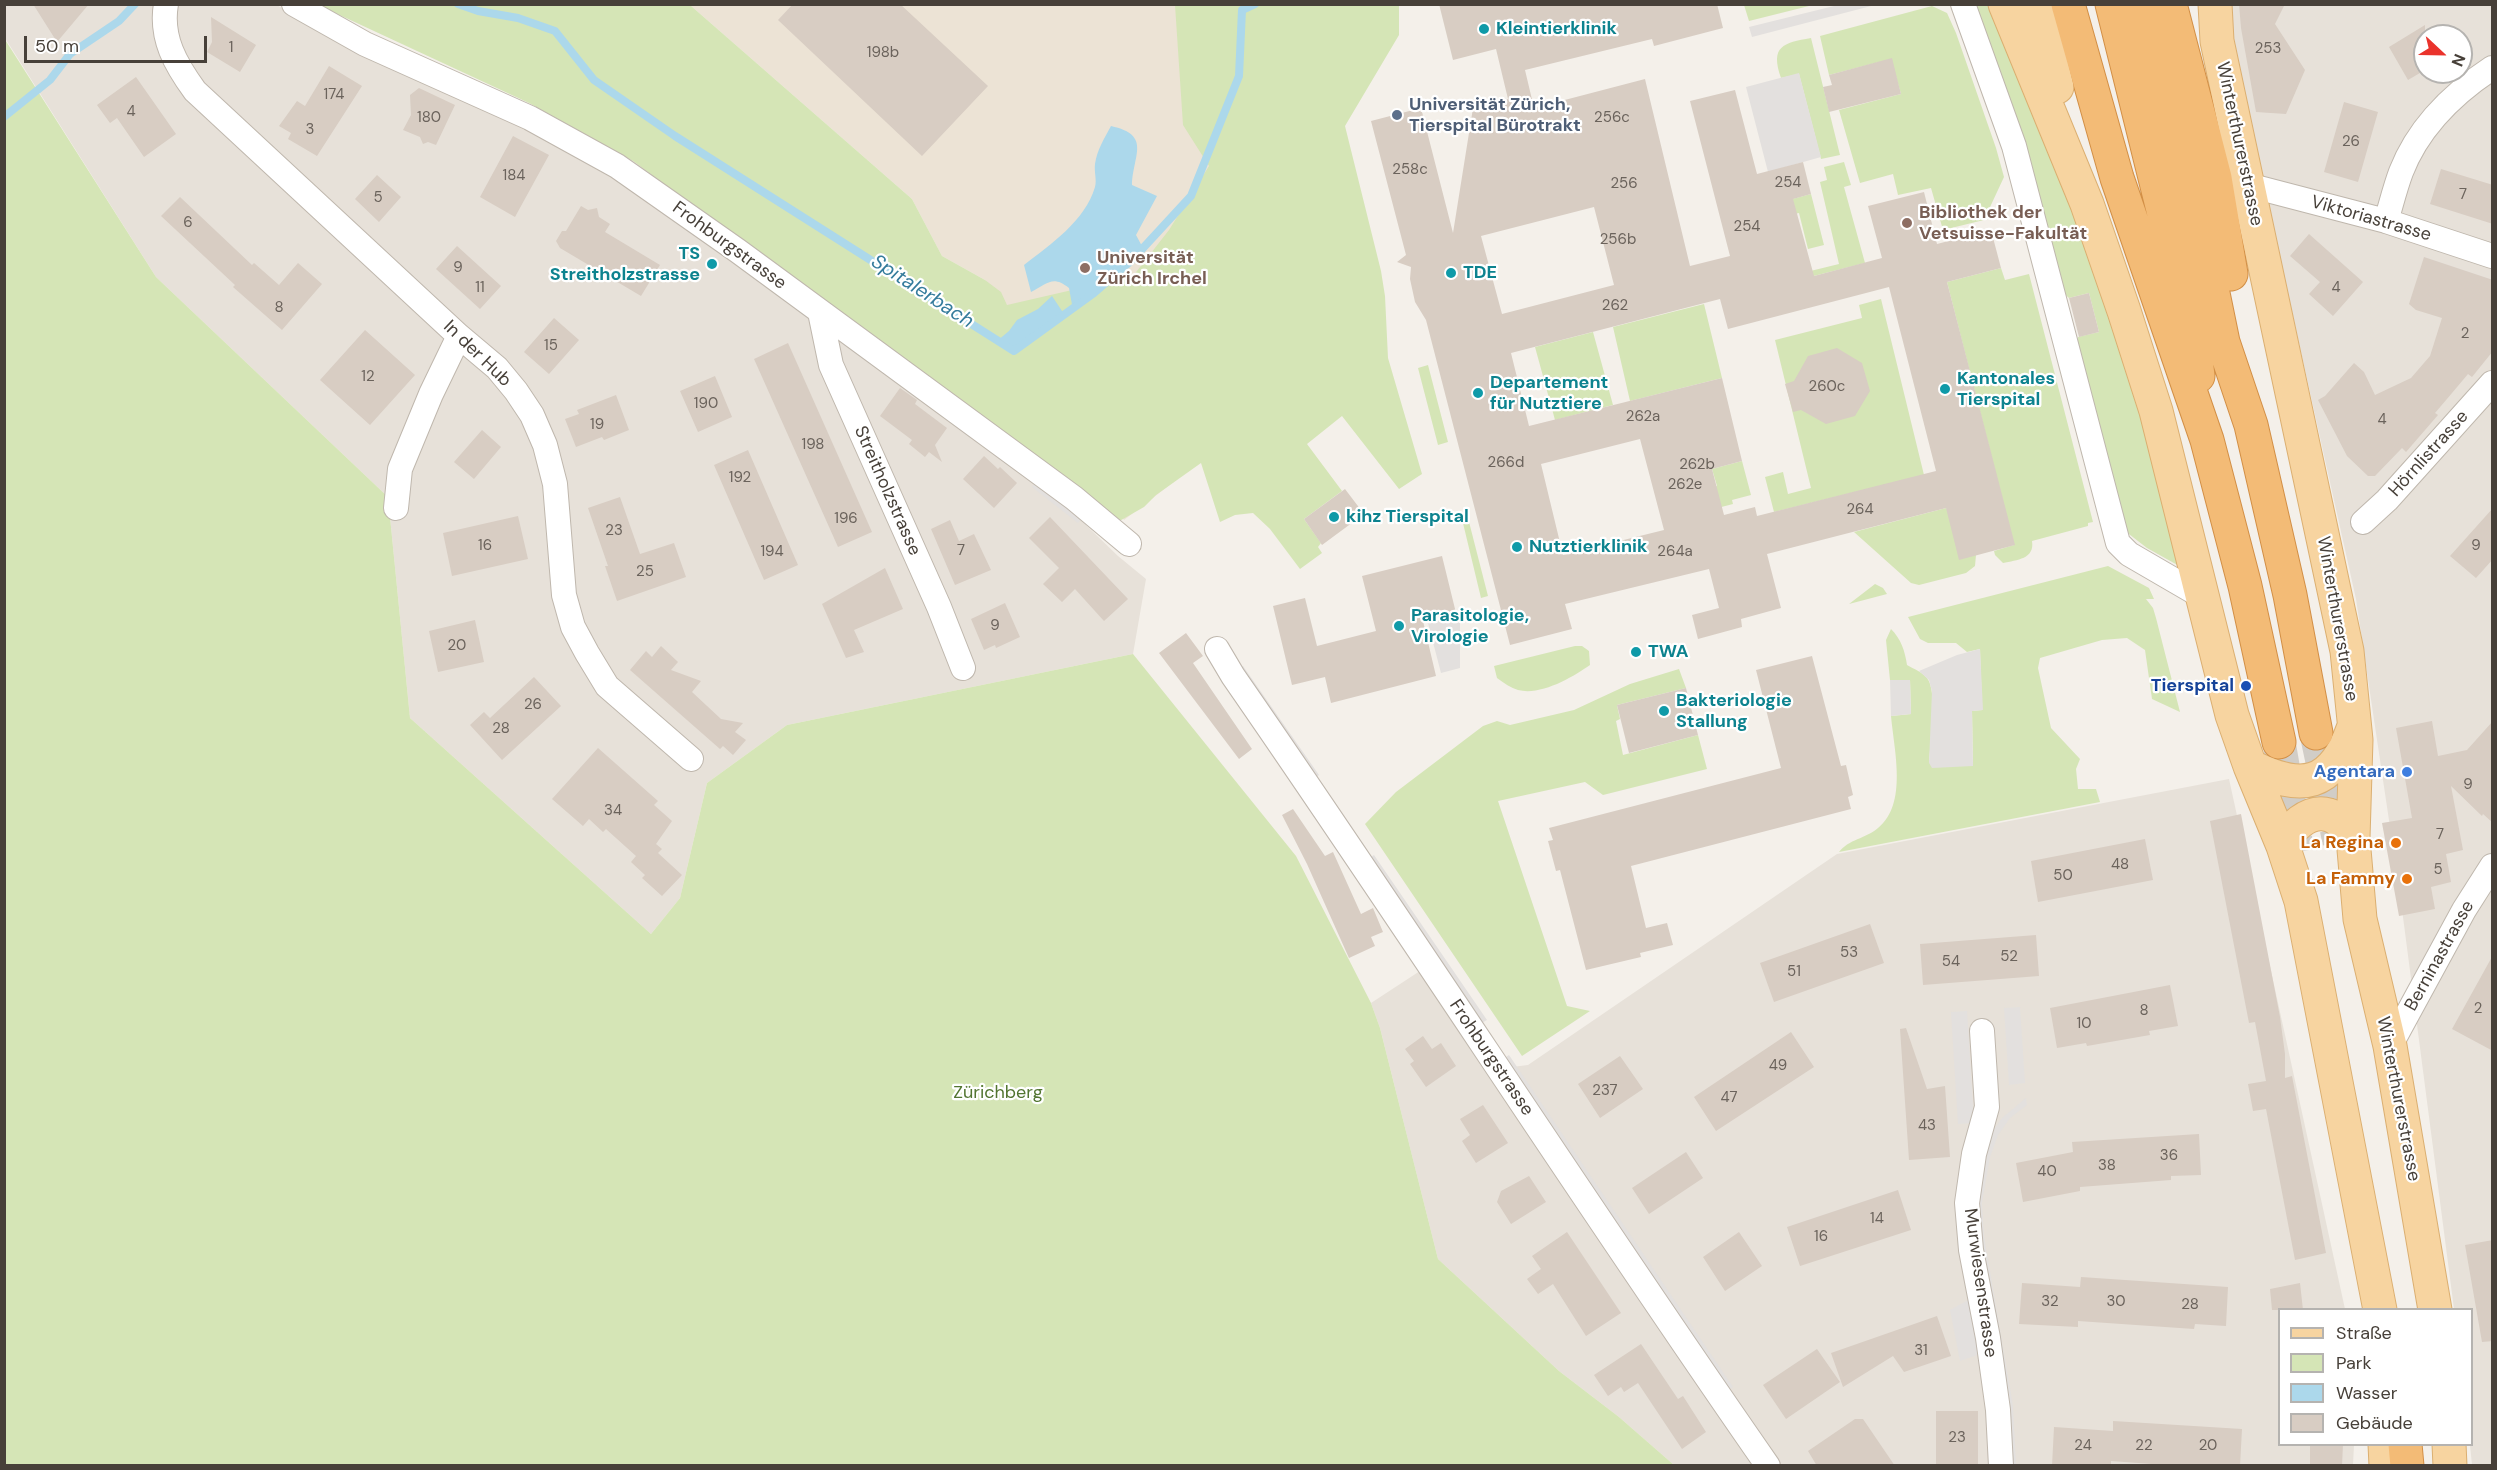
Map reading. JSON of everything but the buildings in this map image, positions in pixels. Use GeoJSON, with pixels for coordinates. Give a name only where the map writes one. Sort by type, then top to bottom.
{"type":"FeatureCollection","features":[{"type":"Feature","properties":{"kind":"highway"},"geometry":{"type":"LineString","coordinates":[[2068,4],[2117,178],[2207,440],[2245,586],[2279,742]]}},
{"type":"Feature","properties":{"kind":"highway"},"geometry":{"type":"LineString","coordinates":[[2112,4],[2192,327],[2207,440]]}},
{"type":"Feature","properties":{"kind":"highway"},"geometry":{"type":"LineString","coordinates":[[2140,4],[2191,186],[2223,342],[2251,425],[2290,595],[2316,733]]}},
{"type":"Feature","properties":{"kind":"highway"},"geometry":{"type":"LineString","coordinates":[[2170,4],[2215,178],[2240,330],[2251,425]]}},
{"type":"Feature","properties":{"kind":"highway"},"geometry":{"type":"LineString","coordinates":[[2405,1446],[2407,1466]]}},
{"type":"Feature","properties":{"kind":"main road"},"geometry":{"type":"LineString","coordinates":[[2005,4],[2087,204],[2124,311],[2156,411],[2232,715],[2283,846],[2301,901],[2380,1308]]}},
{"type":"Feature","properties":{"kind":"main road"},"geometry":{"type":"LineString","coordinates":[[2037,4],[2087,204]]}},
{"type":"Feature","properties":{"kind":"main road"},"geometry":{"type":"LineString","coordinates":[[2205,4],[2217,40]]}},
{"type":"Feature","properties":{"kind":"main road","name":"Winterthurerstrasse"},"geometry":{"type":"LineString","coordinates":[[2215,4],[2217,40],[2344,639],[2356,740],[2353,838],[2360,919],[2390,1046],[2435,1308]]}},
{"type":"Feature","properties":{"kind":"main road"},"geometry":{"type":"LineString","coordinates":[[2250,766],[2273,777],[2293,782],[2312,780],[2330,770],[2344,753],[2354,724]]}},
{"type":"Feature","properties":{"kind":"main road"},"geometry":{"type":"LineString","coordinates":[[2283,846],[2291,828],[2313,815],[2330,815],[2343,824],[2353,838]]}},
{"type":"Feature","properties":{"kind":"main road"},"geometry":{"type":"LineString","coordinates":[[2385,1446],[2386,1466]]}},
{"type":"Feature","properties":{"kind":"main road"},"geometry":{"type":"LineString","coordinates":[[2449,1446],[2450,1466]]}},
{"type":"Feature","properties":{"kind":"street","name":"In der Hub"},"geometry":{"type":"LineString","coordinates":[[166,4],[167,36],[173,58],[195,91],[459,336],[497,368],[516,391],[532,415],[545,445],[555,484],[564,595],[573,627],[607,686],[691,759]]}},
{"type":"Feature","properties":{"kind":"street","name":"Frohburgstrasse"},"geometry":{"type":"LineString","coordinates":[[294,4],[365,44],[530,118],[617,166],[1074,498],[1129,544]]}},
{"type":"Feature","properties":{"kind":"street"},"geometry":{"type":"LineString","coordinates":[[1963,4],[2014,146],[2118,543],[2129,554],[2203,597]]}},
{"type":"Feature","properties":{"kind":"street"},"geometry":{"type":"LineString","coordinates":[[2386,221],[2402,170],[2421,134],[2441,110],[2467,85],[2493,68]]}},
{"type":"Feature","properties":{"kind":"street","name":"Viktoriastrasse"},"geometry":{"type":"LineString","coordinates":[[2248,185],[2386,221],[2493,256]]}},
{"type":"Feature","properties":{"kind":"street","name":"Streitholzstrasse"},"geometry":{"type":"LineString","coordinates":[[820,312],[831,365],[939,607],[963,668]]}},
{"type":"Feature","properties":{"kind":"street"},"geometry":{"type":"LineString","coordinates":[[396,508],[400,469],[431,394],[459,336]]}},
{"type":"Feature","properties":{"kind":"street","name":"Hörnlistrasse"},"geometry":{"type":"LineString","coordinates":[[2363,522],[2387,500],[2493,383]]}},
{"type":"Feature","properties":{"kind":"street","name":"Frohburgstrasse"},"geometry":{"type":"LineString","coordinates":[[1217,649],[1445,991],[1768,1466]]}},
{"type":"Feature","properties":{"kind":"street","name":"Berninastrasse"},"geometry":{"type":"LineString","coordinates":[[2390,1046],[2464,910],[2493,866]]}},
{"type":"Feature","properties":{"kind":"street","name":"Murwiesenstrasse"},"geometry":{"type":"LineString","coordinates":[[1982,1031],[1987,1107],[1974,1154],[1967,1203],[1971,1250],[1988,1338],[1998,1410],[2001,1466]]}},
{"type":"Feature","properties":{"kind":"shaded area"},"geometry":{"type":"Polygon","coordinates":[[[5,5],[277,5],[324,35],[576,151],[792,303],[1059,499],[1118,556],[1146,579],[1133,654],[787,725],[707,783],[680,898],[651,934],[410,718],[388,497],[156,277],[5,38],[5,5]]]}},
{"type":"Feature","properties":{"kind":"shaded area","name":"Universität Zürich Irchel"},"geometry":{"type":"Polygon","coordinates":[[[690,5],[1362,5],[1188,471],[1124,520],[985,280],[942,256],[912,199],[690,5]]]}},
{"type":"Feature","properties":{"kind":"shaded area"},"geometry":{"type":"Polygon","coordinates":[[[1838,5],[1875,5],[1752,37],[1749,27],[1838,5]]]}},
{"type":"Feature","properties":{"kind":"shaded area"},"geometry":{"type":"Polygon","coordinates":[[[2230,5],[2492,5],[2492,1465],[2472,1465],[2470,1446],[2473,1446],[2473,1308],[2454,1308],[2400,894],[2356,599],[2230,33],[2230,5]]]}},
{"type":"Feature","properties":{"kind":"shaded area"},"geometry":{"type":"Polygon","coordinates":[[[1799,73],[1821,157],[1768,172],[1746,87],[1799,73]]]}},
{"type":"Feature","properties":{"kind":"shaded area"},"geometry":{"type":"Polygon","coordinates":[[[1037,480],[1084,516],[1078,523],[1032,487],[1037,480]]]}},
{"type":"Feature","properties":{"kind":"shaded area"},"geometry":{"type":"Polygon","coordinates":[[[1460,615],[1460,668],[1441,673],[1428,623],[1460,615]]]}},
{"type":"Feature","properties":{"kind":"shaded area"},"geometry":{"type":"Polygon","coordinates":[[[1980,649],[1983,710],[1972,711],[1973,766],[1932,768],[1929,763],[1932,691],[1929,680],[1919,671],[1957,655],[1980,649]]]}},
{"type":"Feature","properties":{"kind":"shaded area"},"geometry":{"type":"Polygon","coordinates":[[[1243,666],[1319,775],[1314,779],[1238,670],[1243,666]]]}},
{"type":"Feature","properties":{"kind":"shaded area"},"geometry":{"type":"Polygon","coordinates":[[[1890,680],[1910,680],[1911,714],[1891,716],[1890,680]]]}},
{"type":"Feature","properties":{"kind":"shaded area"},"geometry":{"type":"Polygon","coordinates":[[[2229,779],[2345,1308],[2278,1308],[2278,1446],[2354,1446],[2353,1465],[1674,1465],[1619,1417],[1559,1371],[1438,1259],[1380,1028],[1371,1003],[1423,969],[1488,1070],[1528,1065],[1837,854],[2229,779]]]}},
{"type":"Feature","properties":{"kind":"shaded area"},"geometry":{"type":"Polygon","coordinates":[[[1374,855],[1487,1020],[1480,1024],[1368,859],[1374,855]]]}},
{"type":"Feature","properties":{"kind":"shaded area"},"geometry":{"type":"Polygon","coordinates":[[[2020,1007],[2025,1083],[2009,1085],[2004,1008],[2020,1007]]]}},
{"type":"Feature","properties":{"kind":"shaded area"},"geometry":{"type":"Polygon","coordinates":[[[1967,1011],[1974,1123],[1958,1124],[1951,1012],[1967,1011]]]}},
{"type":"Feature","properties":{"kind":"shaded area"},"geometry":{"type":"Polygon","coordinates":[[[1509,1055],[1733,1387],[1727,1391],[1503,1059],[1509,1055]]]}},
{"type":"Feature","properties":{"kind":"shaded area"},"geometry":{"type":"Polygon","coordinates":[[[2026,1098],[2027,1105],[2010,1118],[1998,1135],[1990,1157],[1982,1203],[1984,1236],[2013,1406],[2016,1465],[2010,1465],[1977,1222],[1981,1161],[1994,1129],[2002,1118],[2026,1098]]]}},
{"type":"Feature","properties":{"kind":"shaded area"},"geometry":{"type":"Polygon","coordinates":[[[1970,1299],[1980,1354],[1960,1361],[1950,1310],[1970,1299]]]}},
{"type":"Feature","properties":{"kind":"green space"},"geometry":{"type":"Polygon","coordinates":[[[1744,4],[1813,5],[1749,21],[1744,4]]]}},
{"type":"Feature","properties":{"kind":"green space"},"geometry":{"type":"Polygon","coordinates":[[[318,5],[690,5],[912,199],[942,256],[985,280],[1001,292],[1007,305],[1133,276],[1169,230],[1209,166],[1183,125],[1175,5],[1399,5],[1399,35],[1345,126],[1381,271],[1385,296],[1388,358],[1422,474],[1399,489],[1342,416],[1307,444],[1342,491],[1304,519],[1321,543],[1318,547],[1322,553],[1300,569],[1270,529],[1253,513],[1235,515],[1220,522],[1201,463],[1156,495],[1144,507],[1116,523],[961,404],[633,161],[529,103],[318,5]]]}},
{"type":"Feature","properties":{"kind":"green space"},"geometry":{"type":"Polygon","coordinates":[[[1971,5],[1992,5],[2078,224],[2122,347],[2181,567],[2147,548],[2125,531],[2075,347],[2078,337],[2099,332],[2089,293],[2069,298],[2060,290],[1971,5]]]}},
{"type":"Feature","properties":{"kind":"green space"},"geometry":{"type":"Polygon","coordinates":[[[1932,6],[1947,13],[1956,33],[2004,177],[1984,220],[1943,230],[1931,188],[1898,195],[1893,174],[1860,183],[1839,110],[1901,94],[1891,59],[1829,75],[1820,36],[1932,6]]]}},
{"type":"Feature","properties":{"kind":"green space","name":"Zürichberg"},"geometry":{"type":"Polygon","coordinates":[[[4,38],[156,277],[388,497],[410,718],[651,934],[680,898],[707,783],[787,725],[1133,654],[1296,856],[1371,1003],[1380,1028],[1438,1259],[1559,1371],[1619,1417],[1674,1465],[5,1465],[4,38]]]}},
{"type":"Feature","properties":{"kind":"green space"},"geometry":{"type":"Polygon","coordinates":[[[1811,38],[1840,155],[1821,159],[1799,74],[1781,78],[1777,59],[1781,48],[1786,44],[1811,38]]]}},
{"type":"Feature","properties":{"kind":"green space"},"geometry":{"type":"Polygon","coordinates":[[[1844,162],[1851,185],[1844,187],[1865,263],[1786,283],[1773,204],[1811,194],[1824,245],[1808,249],[1799,213],[1782,217],[1790,276],[1839,264],[1820,182],[1827,180],[1824,167],[1844,162]]]}},
{"type":"Feature","properties":{"kind":"green space"},"geometry":{"type":"Polygon","coordinates":[[[2001,268],[2005,280],[2029,274],[2093,522],[2088,523],[2088,526],[2032,541],[2031,552],[2028,555],[2003,563],[1994,551],[2014,545],[1947,282],[2001,268]]]}},
{"type":"Feature","properties":{"kind":"green space"},"geometry":{"type":"Polygon","coordinates":[[[1881,299],[1924,475],[1774,512],[1765,477],[1783,472],[1788,494],[1811,488],[1775,340],[1862,318],[1859,305],[1881,299]]]}},
{"type":"Feature","properties":{"kind":"green space"},"geometry":{"type":"Polygon","coordinates":[[[1704,304],[1722,378],[1630,401],[1613,327],[1704,304]]]}},
{"type":"Feature","properties":{"kind":"green space"},"geometry":{"type":"Polygon","coordinates":[[[1593,332],[1613,405],[1555,420],[1535,347],[1593,332]]]}},
{"type":"Feature","properties":{"kind":"green space"},"geometry":{"type":"Polygon","coordinates":[[[1428,365],[1448,442],[1438,445],[1418,368],[1428,365]]]}},
{"type":"Feature","properties":{"kind":"green space"},"geometry":{"type":"Polygon","coordinates":[[[1742,461],[1751,495],[1732,500],[1733,504],[1671,520],[1657,502],[1717,486],[1712,469],[1742,461]]]}},
{"type":"Feature","properties":{"kind":"green space"},"geometry":{"type":"Polygon","coordinates":[[[1946,508],[1976,555],[1975,566],[1966,573],[1919,585],[1911,583],[1854,532],[1946,508]]]}},
{"type":"Feature","properties":{"kind":"green space"},"geometry":{"type":"Polygon","coordinates":[[[1468,518],[1488,596],[1481,598],[1462,519],[1468,518]]]}},
{"type":"Feature","properties":{"kind":"green space"},"geometry":{"type":"Polygon","coordinates":[[[2108,566],[2149,588],[2154,599],[2146,599],[2153,608],[2180,712],[2152,699],[2145,650],[2127,638],[2102,640],[2040,658],[2038,668],[2051,728],[2080,759],[2076,769],[2078,789],[2096,789],[2100,802],[1839,852],[1847,844],[1878,828],[1887,818],[1893,805],[1897,776],[1891,716],[1911,714],[1910,680],[1890,680],[1886,640],[1891,629],[1902,646],[1907,665],[1925,676],[1930,685],[1933,706],[1929,763],[1973,766],[1972,711],[1982,710],[1980,649],[1967,652],[1956,643],[1928,643],[1920,639],[1908,617],[2108,566]]]}},
{"type":"Feature","properties":{"kind":"green space"},"geometry":{"type":"Polygon","coordinates":[[[1875,584],[1883,588],[1887,594],[1849,604],[1875,584]]]}},
{"type":"Feature","properties":{"kind":"green space"},"geometry":{"type":"Polygon","coordinates":[[[1582,646],[1589,651],[1590,665],[1556,684],[1527,691],[1513,688],[1497,678],[1494,666],[1582,646]]]}},
{"type":"Feature","properties":{"kind":"green space"},"geometry":{"type":"Polygon","coordinates":[[[1679,669],[1686,688],[1617,705],[1620,719],[1616,721],[1623,755],[1698,735],[1707,769],[1603,795],[1585,782],[1498,801],[1567,1006],[1590,1011],[1522,1056],[1365,824],[1396,792],[1483,726],[1497,721],[1510,725],[1574,710],[1630,684],[1679,669]]]}},
{"type":"Feature","properties":{"kind":"water"},"geometry":{"type":"Polygon","coordinates":[[[1111,126],[1124,130],[1136,141],[1137,156],[1132,185],[1157,196],[1136,235],[1143,248],[1073,310],[1069,288],[1059,282],[1046,283],[1031,292],[1024,265],[1066,231],[1083,211],[1095,187],[1097,154],[1111,126]]]}},
{"type":"Feature","properties":{"kind":"water"},"geometry":{"type":"Polygon","coordinates":[[[1052,296],[1064,314],[1014,351],[997,341],[1017,320],[1038,309],[1052,296]]]}},
{"type":"Feature","properties":{"kind":"waterway"},"geometry":{"type":"LineString","coordinates":[[4,117],[50,80],[70,54],[119,21],[135,4]]}},
{"type":"Feature","properties":{"kind":"waterway","name":"Spitalerbach"},"geometry":{"type":"LineString","coordinates":[[458,4],[478,11],[518,18],[555,31],[594,80],[675,136],[1014,351],[1094,293],[1132,260],[1191,196],[1239,76],[1242,10],[1255,4]]}},
{"type":"Feature","properties":{"kind":"tunnel"},"geometry":{"type":"LineString","coordinates":[[2316,733],[2339,842]]}},
{"type":"Feature","properties":{"kind":"tunnel"},"geometry":{"type":"LineString","coordinates":[[2279,742],[2298,852]]}},
{"type":"Feature","properties":{"kind":"place","name":"Kleintierklinik"},"geometry":{"type":"Point","coordinates":[1484,29]}},
{"type":"Feature","properties":{"kind":"place","name":"Universität Zürich, Tierspital Bürotrakt"},"geometry":{"type":"Point","coordinates":[1397,115]}},
{"type":"Feature","properties":{"kind":"place","name":"Bibliothek der Vetsuisse-Fakultät"},"geometry":{"type":"Point","coordinates":[1907,223]}},
{"type":"Feature","properties":{"kind":"place","name":"TS Streitholzstrasse"},"geometry":{"type":"Point","coordinates":[712,264]}},
{"type":"Feature","properties":{"kind":"place","name":"Universität Zürich Irchel"},"geometry":{"type":"Point","coordinates":[1085,268]}},
{"type":"Feature","properties":{"kind":"place","name":"TDE"},"geometry":{"type":"Point","coordinates":[1451,273]}},
{"type":"Feature","properties":{"kind":"place","name":"Kantonales Tierspital"},"geometry":{"type":"Point","coordinates":[1945,389]}},
{"type":"Feature","properties":{"kind":"place","name":"Departement für Nutztiere"},"geometry":{"type":"Point","coordinates":[1478,393]}},
{"type":"Feature","properties":{"kind":"place","name":"kihz Tierspital"},"geometry":{"type":"Point","coordinates":[1334,517]}},
{"type":"Feature","properties":{"kind":"place","name":"Nutztierklinik"},"geometry":{"type":"Point","coordinates":[1517,547]}},
{"type":"Feature","properties":{"kind":"place","name":"Parasitologie, Virologie"},"geometry":{"type":"Point","coordinates":[1399,626]}},
{"type":"Feature","properties":{"kind":"place","name":"TWA"},"geometry":{"type":"Point","coordinates":[1636,652]}},
{"type":"Feature","properties":{"kind":"place","name":"Tierspital"},"geometry":{"type":"Point","coordinates":[2246,686]}},
{"type":"Feature","properties":{"kind":"place","name":"Bakteriologie Stallung"},"geometry":{"type":"Point","coordinates":[1664,711]}},
{"type":"Feature","properties":{"kind":"place","name":"Agentara"},"geometry":{"type":"Point","coordinates":[2407,772]}},
{"type":"Feature","properties":{"kind":"place","name":"La Regina"},"geometry":{"type":"Point","coordinates":[2396,843]}},
{"type":"Feature","properties":{"kind":"place","name":"La Fammy"},"geometry":{"type":"Point","coordinates":[2407,879]}}]}
